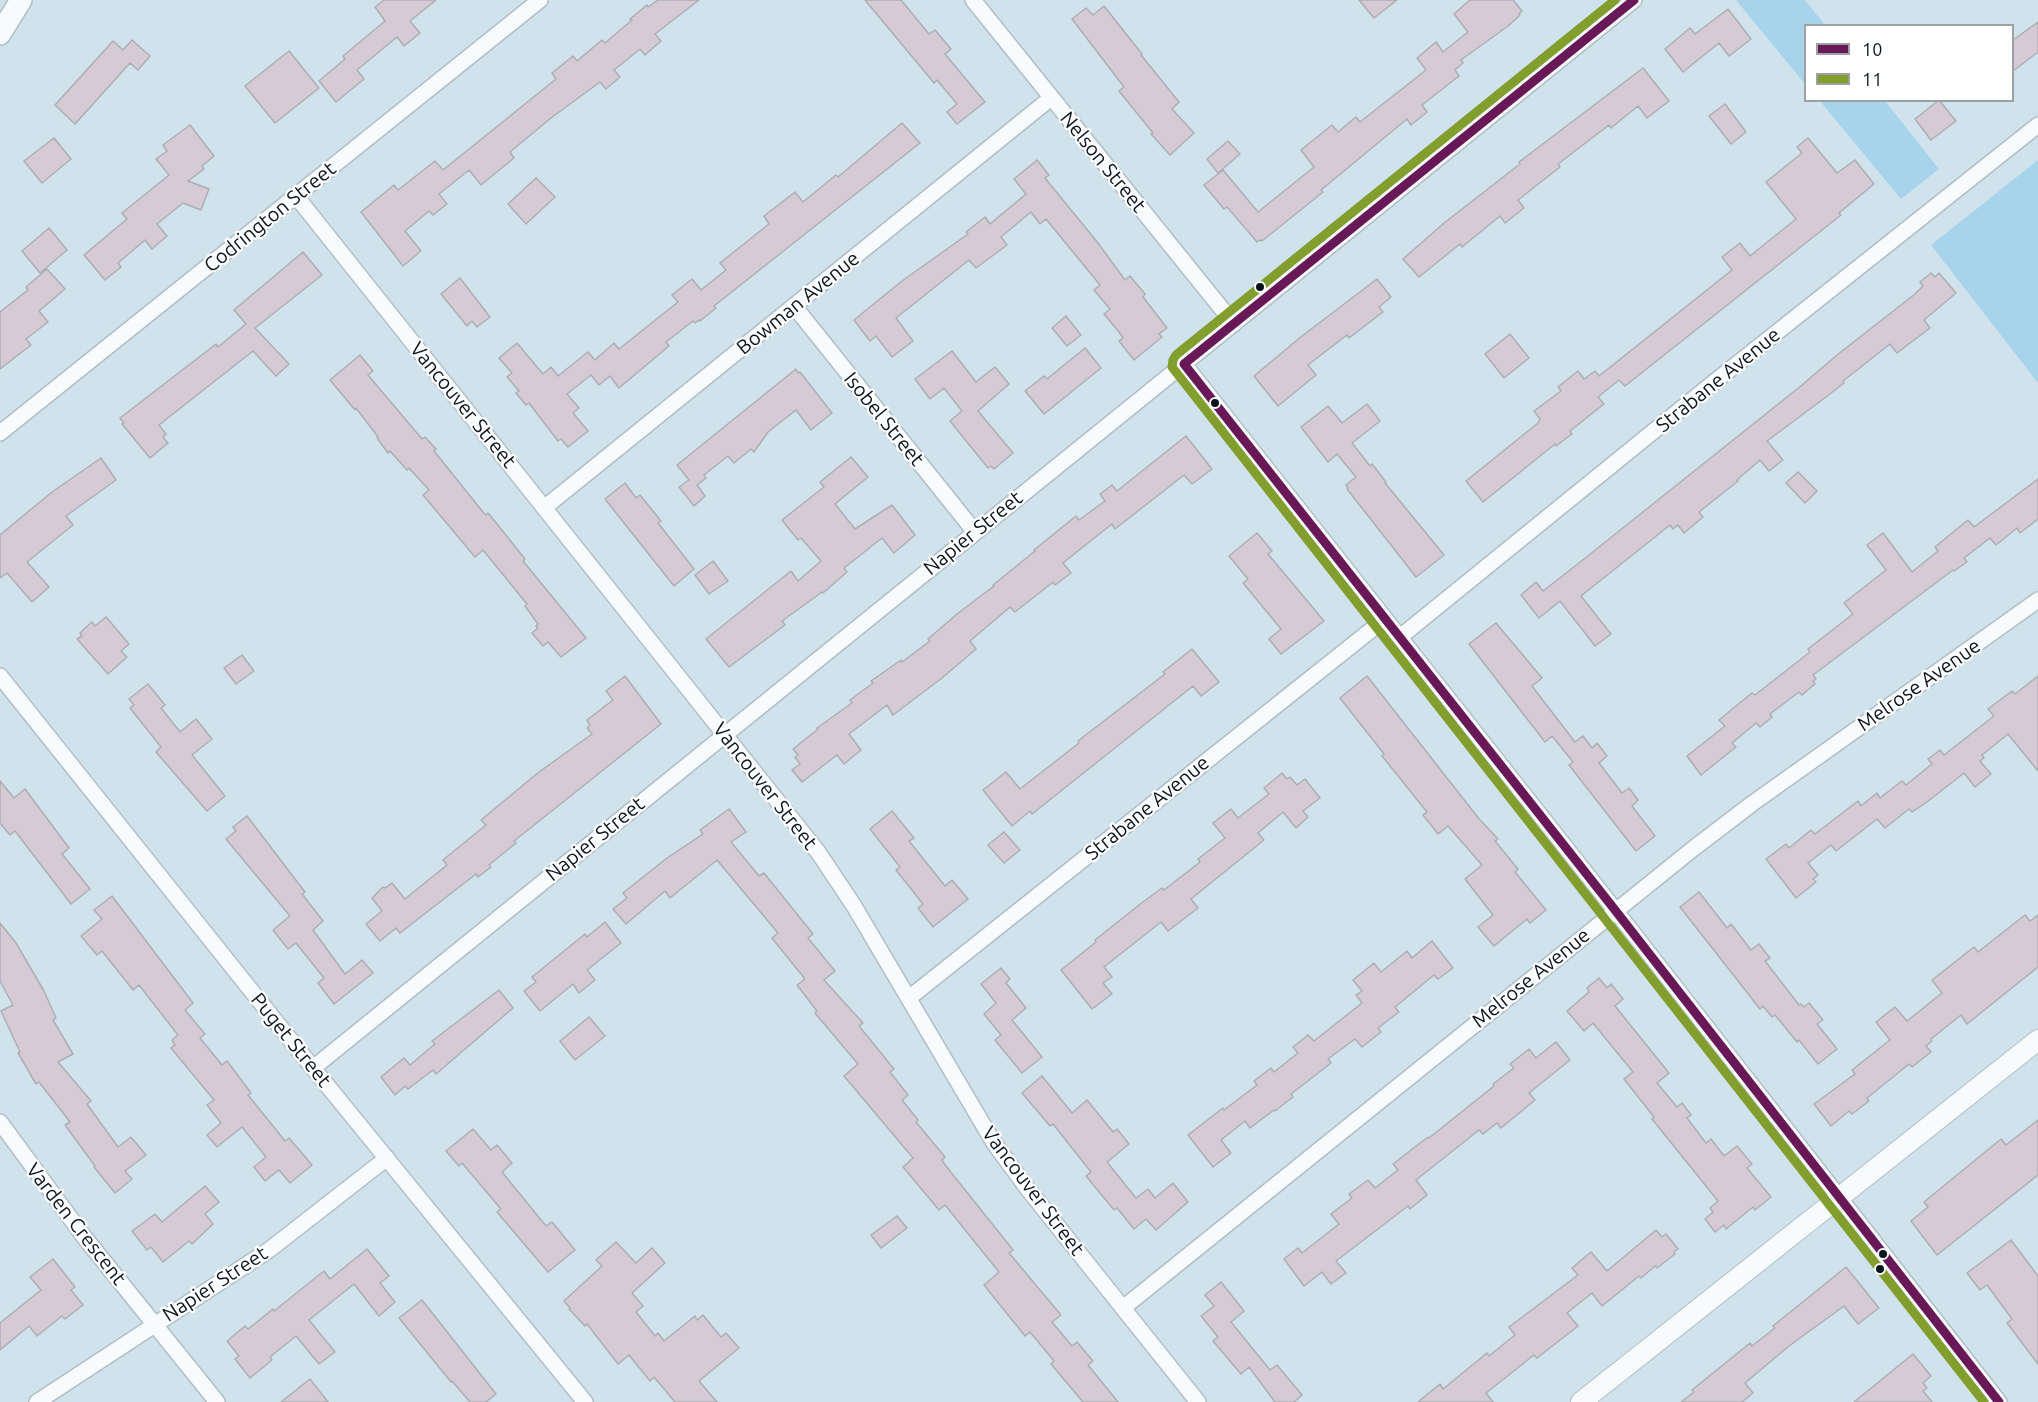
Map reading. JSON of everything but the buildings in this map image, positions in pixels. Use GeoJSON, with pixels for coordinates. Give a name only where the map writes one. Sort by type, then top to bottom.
{"type":"FeatureCollection","features":[{"type":"Feature","properties":{"kind":"main road"},"geometry":{"type":"LineString","coordinates":[[0,34],[21,0]]}},
{"type":"Feature","properties":{"kind":"street","name":"Codrington Street"},"geometry":{"type":"LineString","coordinates":[[0,433],[540,0]]}},
{"type":"Feature","properties":{"kind":"street","name":"Nelson Street"},"geometry":{"type":"LineString","coordinates":[[973,0],[1234,324]]}},
{"type":"Feature","properties":{"kind":"street","name":"Napier Street"},"geometry":{"type":"LineString","coordinates":[[313,1068],[1634,0]]}},
{"type":"Feature","properties":{"kind":"street","name":"Bowman Avenue"},"geometry":{"type":"LineString","coordinates":[[544,508],[1051,98]]}},
{"type":"Feature","properties":{"kind":"street","name":"Strabane Avenue"},"geometry":{"type":"LineString","coordinates":[[1400,637],[1713,383],[2038,125]]}},
{"type":"Feature","properties":{"kind":"street","name":"Vancouver Street"},"geometry":{"type":"LineString","coordinates":[[296,196],[818,852],[854,906],[994,1143],[1027,1188],[1198,1402]]}},
{"type":"Feature","properties":{"kind":"street","name":"Isobel Street"},"geometry":{"type":"LineString","coordinates":[[794,306],[975,532]]}},
{"type":"Feature","properties":{"kind":"street"},"geometry":{"type":"LineString","coordinates":[[1184,364],[1615,910],[1999,1402]]}},
{"type":"Feature","properties":{"kind":"street","name":"Melrose Avenue"},"geometry":{"type":"LineString","coordinates":[[1123,1308],[1615,910],[1753,803],[2038,600]]}},
{"type":"Feature","properties":{"kind":"street","name":"Strabane Avenue"},"geometry":{"type":"LineString","coordinates":[[909,998],[1385,618]]}},
{"type":"Feature","properties":{"kind":"street","name":"Puget Street"},"geometry":{"type":"LineString","coordinates":[[0,676],[313,1068],[585,1402]]}},
{"type":"Feature","properties":{"kind":"street"},"geometry":{"type":"LineString","coordinates":[[1581,1402],[2038,1040]]}},
{"type":"Feature","properties":{"kind":"street","name":"Varden Crescent"},"geometry":{"type":"LineString","coordinates":[[0,1122],[43,1182],[217,1402]]}},
{"type":"Feature","properties":{"kind":"street","name":"Napier Street"},"geometry":{"type":"LineString","coordinates":[[37,1402],[269,1250],[387,1158]]}},
{"type":"Feature","properties":{"kind":"shaded area"},"geometry":{"type":"Polygon","coordinates":[[[1736,0],[1805,0],[1824,24],[1804,24],[1804,83],[1736,0]]]}},
{"type":"Feature","properties":{"kind":"shaded area"},"geometry":{"type":"Polygon","coordinates":[[[1821,102],[1886,102],[1939,169],[1901,199],[1821,102]]]}},
{"type":"Feature","properties":{"kind":"shaded area"},"geometry":{"type":"Polygon","coordinates":[[[2038,160],[2038,383],[1931,245],[2038,160]]]}},
{"type":"Feature","properties":{"kind":"transit line","name":"11"},"geometry":{"type":"LineString","coordinates":[[1615,0],[1176,355],[1172,367],[1984,1402]]}},
{"type":"Feature","properties":{"kind":"transit line","name":"10"},"geometry":{"type":"LineString","coordinates":[[1634,0],[1184,364],[1615,910],[1999,1402]]}}]}
